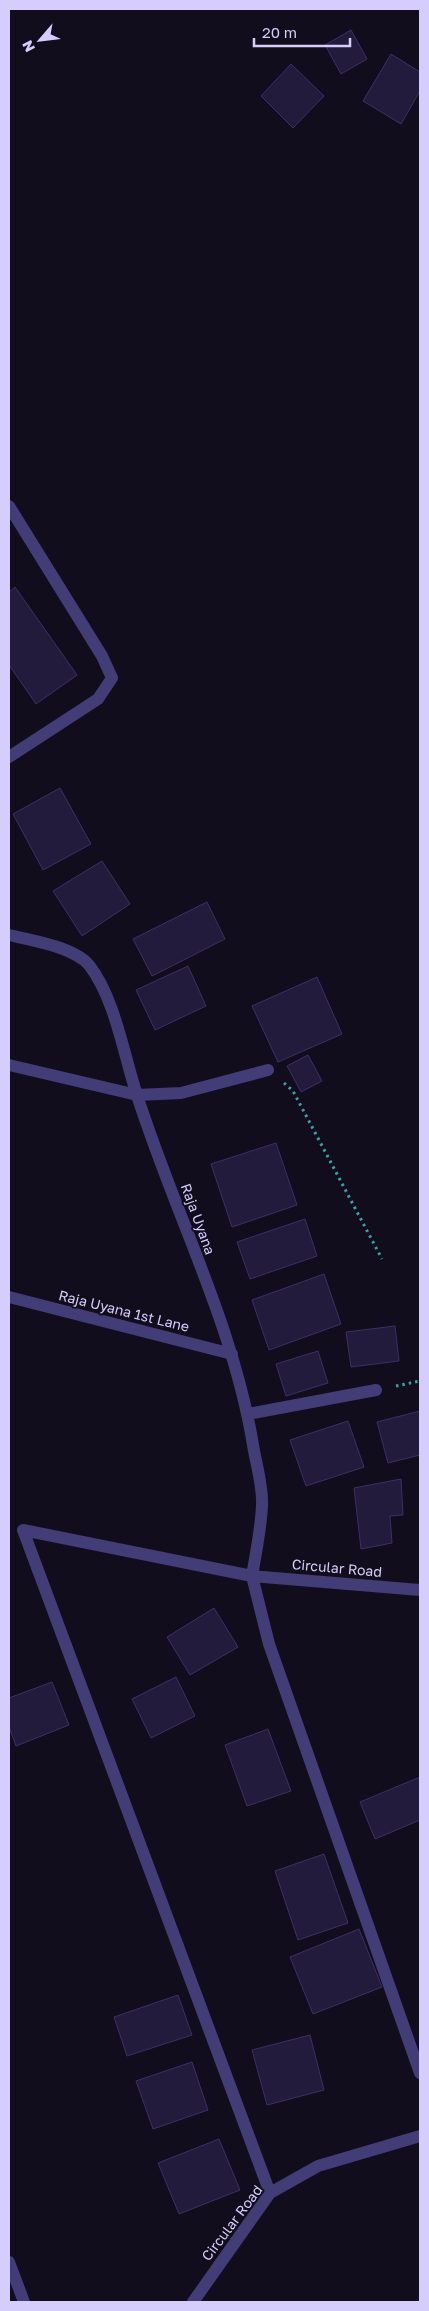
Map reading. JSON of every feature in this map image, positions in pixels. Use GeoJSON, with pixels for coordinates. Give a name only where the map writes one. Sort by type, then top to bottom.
{"type":"FeatureCollection","features":[{"type":"Feature","properties":{"kind":"street"},"geometry":{"type":"LineString","coordinates":[[9,506],[102,656],[112,678],[98,699],[9,757]]}},
{"type":"Feature","properties":{"kind":"street","name":"Raja Uyana"},"geometry":{"type":"LineString","coordinates":[[9,935],[62,948],[88,964],[103,992],[122,1039],[137,1095],[232,1354],[248,1414],[262,1503],[260,1537],[252,1576]]}},
{"type":"Feature","properties":{"kind":"street"},"geometry":{"type":"LineString","coordinates":[[9,1066],[137,1095],[181,1093],[268,1070]]}},
{"type":"Feature","properties":{"kind":"street","name":"Raja Uyana 1st Lane"},"geometry":{"type":"LineString","coordinates":[[9,1298],[232,1354]]}},
{"type":"Feature","properties":{"kind":"street"},"geometry":{"type":"LineString","coordinates":[[248,1414],[376,1390]]}},
{"type":"Feature","properties":{"kind":"street","name":"Circular Road"},"geometry":{"type":"LineString","coordinates":[[270,2193],[23,1530],[252,1576],[420,1590]]}},
{"type":"Feature","properties":{"kind":"street"},"geometry":{"type":"LineString","coordinates":[[252,1576],[269,1644],[420,2073]]}},
{"type":"Feature","properties":{"kind":"street","name":"Circular Road"},"geometry":{"type":"LineString","coordinates":[[193,2302],[270,2193],[318,2166],[420,2136]]}},
{"type":"Feature","properties":{"kind":"street"},"geometry":{"type":"LineString","coordinates":[[9,2262],[24,2302]]}},
{"type":"Feature","properties":{"kind":"path"},"geometry":{"type":"LineString","coordinates":[[268,1070],[292,1090],[382,1260]]}},
{"type":"Feature","properties":{"kind":"building"},"geometry":{"type":"Polygon","coordinates":[[[351,30],[367,59],[341,74],[325,45],[351,30]]]}},
{"type":"Feature","properties":{"kind":"building"},"geometry":{"type":"Polygon","coordinates":[[[391,54],[420,72],[420,91],[401,124],[363,101],[391,54]]]}},
{"type":"Feature","properties":{"kind":"building"},"geometry":{"type":"Polygon","coordinates":[[[291,64],[324,96],[293,128],[261,96],[291,64]]]}},
{"type":"Feature","properties":{"kind":"building"},"geometry":{"type":"Polygon","coordinates":[[[15,587],[77,675],[36,704],[9,665],[9,592],[15,587]]]}},
{"type":"Feature","properties":{"kind":"building"},"geometry":{"type":"Polygon","coordinates":[[[60,788],[91,844],[43,870],[13,814],[60,788]]]}},
{"type":"Feature","properties":{"kind":"building"},"geometry":{"type":"Polygon","coordinates":[[[102,861],[130,904],[82,936],[53,891],[102,861]]]}},
{"type":"Feature","properties":{"kind":"building"},"geometry":{"type":"Polygon","coordinates":[[[207,902],[225,939],[152,976],[133,939],[207,902]]]}},
{"type":"Feature","properties":{"kind":"building"},"geometry":{"type":"Polygon","coordinates":[[[188,966],[206,1006],[155,1030],[136,990],[188,966]]]}},
{"type":"Feature","properties":{"kind":"building"},"geometry":{"type":"Polygon","coordinates":[[[317,977],[342,1034],[278,1062],[252,1006],[317,977]]]}},
{"type":"Feature","properties":{"kind":"building"},"geometry":{"type":"Polygon","coordinates":[[[308,1055],[322,1081],[301,1092],[287,1066],[308,1055]]]}},
{"type":"Feature","properties":{"kind":"building"},"geometry":{"type":"Polygon","coordinates":[[[276,1143],[297,1205],[232,1227],[211,1164],[276,1143]]]}},
{"type":"Feature","properties":{"kind":"building"},"geometry":{"type":"Polygon","coordinates":[[[305,1219],[317,1256],[250,1279],[237,1242],[305,1219]]]}},
{"type":"Feature","properties":{"kind":"building"},"geometry":{"type":"Polygon","coordinates":[[[324,1274],[341,1324],[269,1350],[252,1300],[324,1274]]]}},
{"type":"Feature","properties":{"kind":"building"},"geometry":{"type":"Polygon","coordinates":[[[395,1326],[399,1361],[351,1367],[346,1332],[395,1326]]]}},
{"type":"Feature","properties":{"kind":"building"},"geometry":{"type":"Polygon","coordinates":[[[318,1351],[328,1383],[286,1396],[276,1364],[318,1351]]]}},
{"type":"Feature","properties":{"kind":"building"},"geometry":{"type":"Polygon","coordinates":[[[420,1411],[420,1455],[388,1463],[377,1422],[420,1411]]]}},
{"type":"Feature","properties":{"kind":"building"},"geometry":{"type":"Polygon","coordinates":[[[348,1421],[364,1467],[306,1486],[290,1440],[348,1421]]]}},
{"type":"Feature","properties":{"kind":"building"},"geometry":{"type":"Polygon","coordinates":[[[401,1479],[403,1515],[390,1516],[392,1543],[361,1549],[354,1488],[401,1479]]]}},
{"type":"Feature","properties":{"kind":"building"},"geometry":{"type":"Polygon","coordinates":[[[214,1608],[238,1647],[190,1675],[167,1637],[214,1608]]]}},
{"type":"Feature","properties":{"kind":"building"},"geometry":{"type":"Polygon","coordinates":[[[176,1677],[195,1716],[151,1738],[132,1699],[176,1677]]]}},
{"type":"Feature","properties":{"kind":"building"},"geometry":{"type":"Polygon","coordinates":[[[52,1682],[69,1725],[16,1746],[9,1727],[9,1698],[52,1682]]]}},
{"type":"Feature","properties":{"kind":"building"},"geometry":{"type":"Polygon","coordinates":[[[268,1729],[291,1791],[247,1806],[225,1745],[268,1729]]]}},
{"type":"Feature","properties":{"kind":"building"},"geometry":{"type":"Polygon","coordinates":[[[420,1777],[420,1820],[375,1839],[360,1802],[420,1777]]]}},
{"type":"Feature","properties":{"kind":"building"},"geometry":{"type":"Polygon","coordinates":[[[324,1854],[348,1923],[298,1940],[275,1871],[324,1854]]]}},
{"type":"Feature","properties":{"kind":"building"},"geometry":{"type":"Polygon","coordinates":[[[359,1929],[382,1987],[313,2014],[290,1957],[359,1929]]]}},
{"type":"Feature","properties":{"kind":"building"},"geometry":{"type":"Polygon","coordinates":[[[178,1995],[192,2035],[127,2056],[114,2017],[178,1995]]]}},
{"type":"Feature","properties":{"kind":"building"},"geometry":{"type":"Polygon","coordinates":[[[310,2035],[324,2090],[267,2105],[252,2050],[310,2035]]]}},
{"type":"Feature","properties":{"kind":"building"},"geometry":{"type":"Polygon","coordinates":[[[192,2062],[208,2110],[153,2129],[136,2081],[192,2062]]]}},
{"type":"Feature","properties":{"kind":"building"},"geometry":{"type":"Polygon","coordinates":[[[219,2139],[240,2190],[179,2214],[158,2163],[219,2139]]]}}]}
